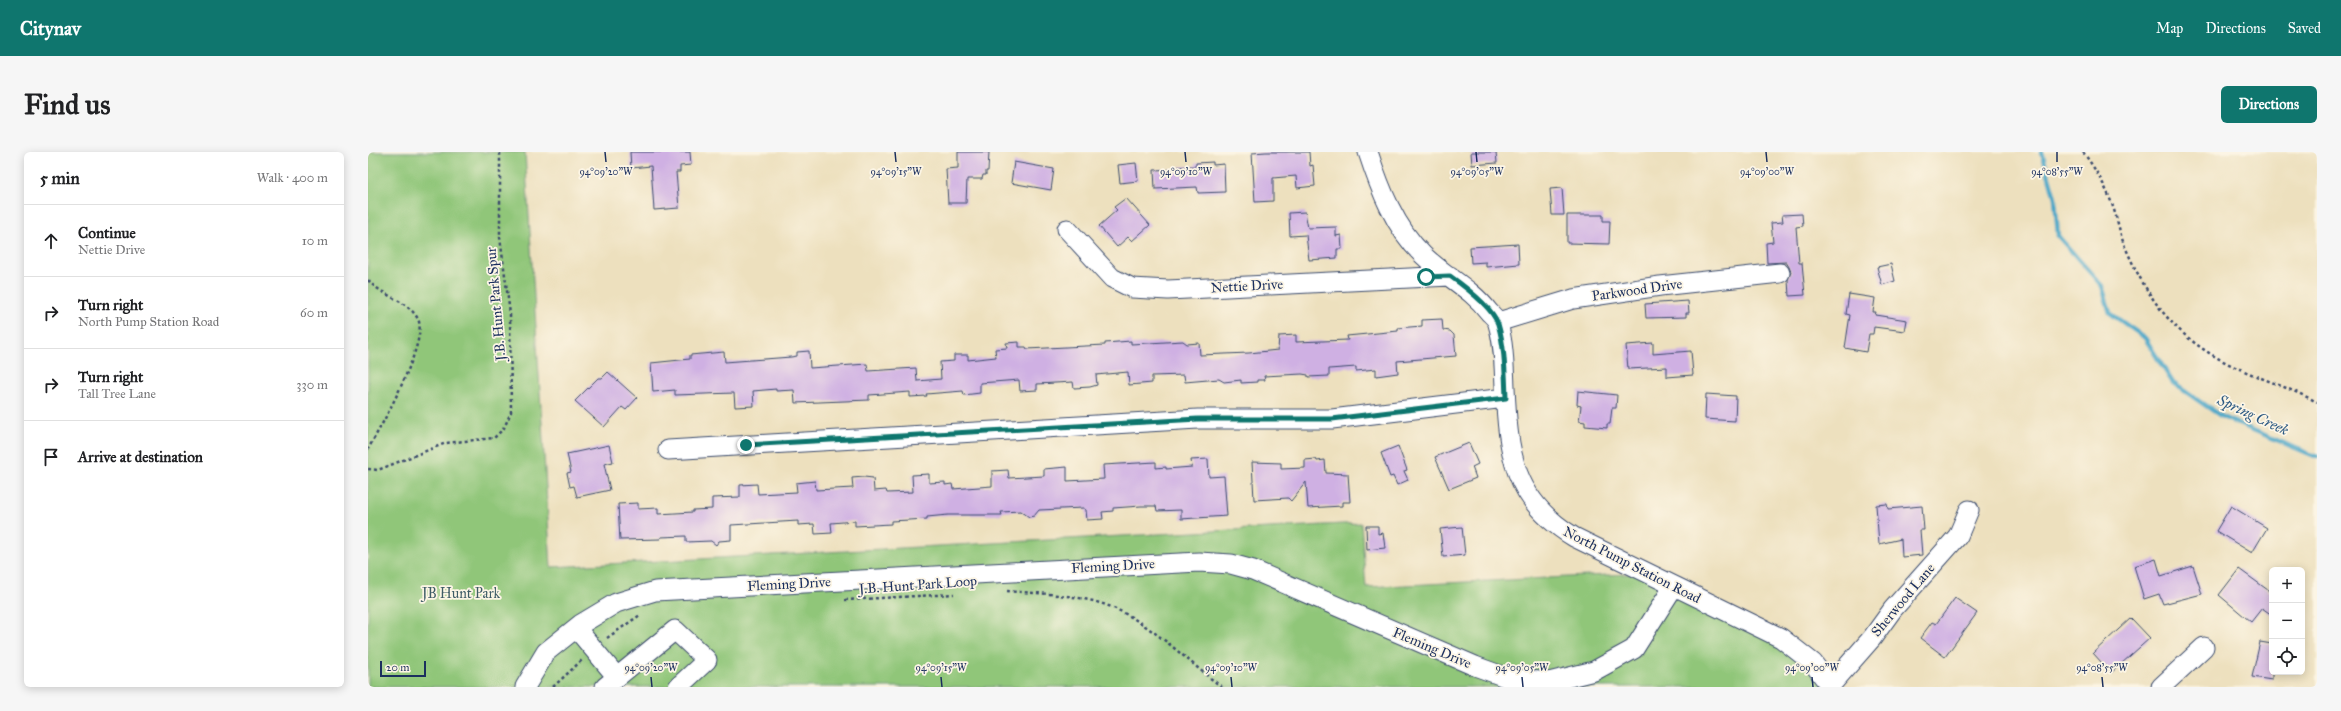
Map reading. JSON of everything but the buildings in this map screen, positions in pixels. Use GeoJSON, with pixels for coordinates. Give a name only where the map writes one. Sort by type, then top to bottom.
{"type":"FeatureCollection","features":[{"type":"Feature","properties":{"kind":"street","name":"North Pump Station Road"},"geometry":{"type":"LineString","coordinates":[[1368,152],[1379,184],[1396,221],[1422,255],[1479,299],[1498,322],[1504,354],[1510,441],[1517,473],[1532,502],[1553,525],[1574,537],[1781,638],[1813,663],[1830,686]]}},
{"type":"Feature","properties":{"kind":"street","name":"Nettie Drive"},"geometry":{"type":"LineString","coordinates":[[1067,229],[1112,278],[1132,288],[1168,290],[1450,276]]}},
{"type":"Feature","properties":{"kind":"street","name":"Parkwood Drive"},"geometry":{"type":"LineString","coordinates":[[1498,322],[1573,299],[1660,286],[1780,273]]}},
{"type":"Feature","properties":{"kind":"street"},"geometry":{"type":"LineString","coordinates":[[668,450],[1198,419],[1332,419],[1506,398]]}},
{"type":"Feature","properties":{"kind":"street","name":"Sherwood Lane"},"geometry":{"type":"LineString","coordinates":[[1830,686],[1872,638],[1893,609],[1958,536],[1969,510]]}},
{"type":"Feature","properties":{"kind":"street","name":"Fleming Drive"},"geometry":{"type":"LineString","coordinates":[[525,687],[546,652],[576,628],[616,603],[655,591],[1199,562],[1231,564],[1253,570],[1475,666],[1508,678],[1549,682],[1594,671],[1634,649],[1674,586]]}},
{"type":"Feature","properties":{"kind":"street"},"geometry":{"type":"LineString","coordinates":[[576,628],[611,682],[674,630],[707,660],[678,687]]}},
{"type":"Feature","properties":{"kind":"street"},"geometry":{"type":"LineString","coordinates":[[2161,687],[2204,648]]}},
{"type":"Feature","properties":{"kind":"path","name":"J.B. Hunt Park Spur"},"geometry":{"type":"LineString","coordinates":[[368,469],[378,470],[446,443],[494,438],[504,428],[511,412],[510,314],[500,236],[500,152]]}},
{"type":"Feature","properties":{"kind":"path"},"geometry":{"type":"LineString","coordinates":[[2083,152],[2096,169],[2109,194],[2126,250],[2142,284],[2167,320],[2196,346],[2214,356],[2233,366],[2317,402]]}},
{"type":"Feature","properties":{"kind":"path"},"geometry":{"type":"LineString","coordinates":[[368,280],[374,287],[404,304],[418,320],[420,333],[410,365],[386,418],[368,448]]}},
{"type":"Feature","properties":{"kind":"path"},"geometry":{"type":"LineString","coordinates":[[1002,590],[1068,596],[1119,610],[1150,628],[1222,687]]}},
{"type":"Feature","properties":{"kind":"path","name":"J.B. Hunt Park Loop"},"geometry":{"type":"LineString","coordinates":[[837,600],[956,594]]}},
{"type":"Feature","properties":{"kind":"path"},"geometry":{"type":"LineString","coordinates":[[605,640],[646,612]]}},
{"type":"Feature","properties":{"kind":"path"},"geometry":{"type":"LineString","coordinates":[[553,687],[583,659]]}},
{"type":"Feature","properties":{"kind":"green space","name":"JB Hunt Park"},"geometry":{"type":"Polygon","coordinates":[[[368,152],[525,152],[551,567],[1361,523],[1366,587],[1648,573],[1781,638],[1831,687],[368,687],[368,152]]]}},
{"type":"Feature","properties":{"kind":"waterway","name":"Spring Creek"},"geometry":{"type":"LineString","coordinates":[[2042,152],[2055,198],[2058,236],[2102,286],[2110,313],[2145,338],[2173,383],[2222,417],[2317,457]]}},
{"type":"Feature","properties":{"kind":"route"},"geometry":{"type":"LineString","coordinates":[[746,445],[1198,419],[1301,421],[1332,419],[1506,398],[1504,354],[1498,322],[1479,299],[1465,286],[1450,276],[1426,277]]}}]}
